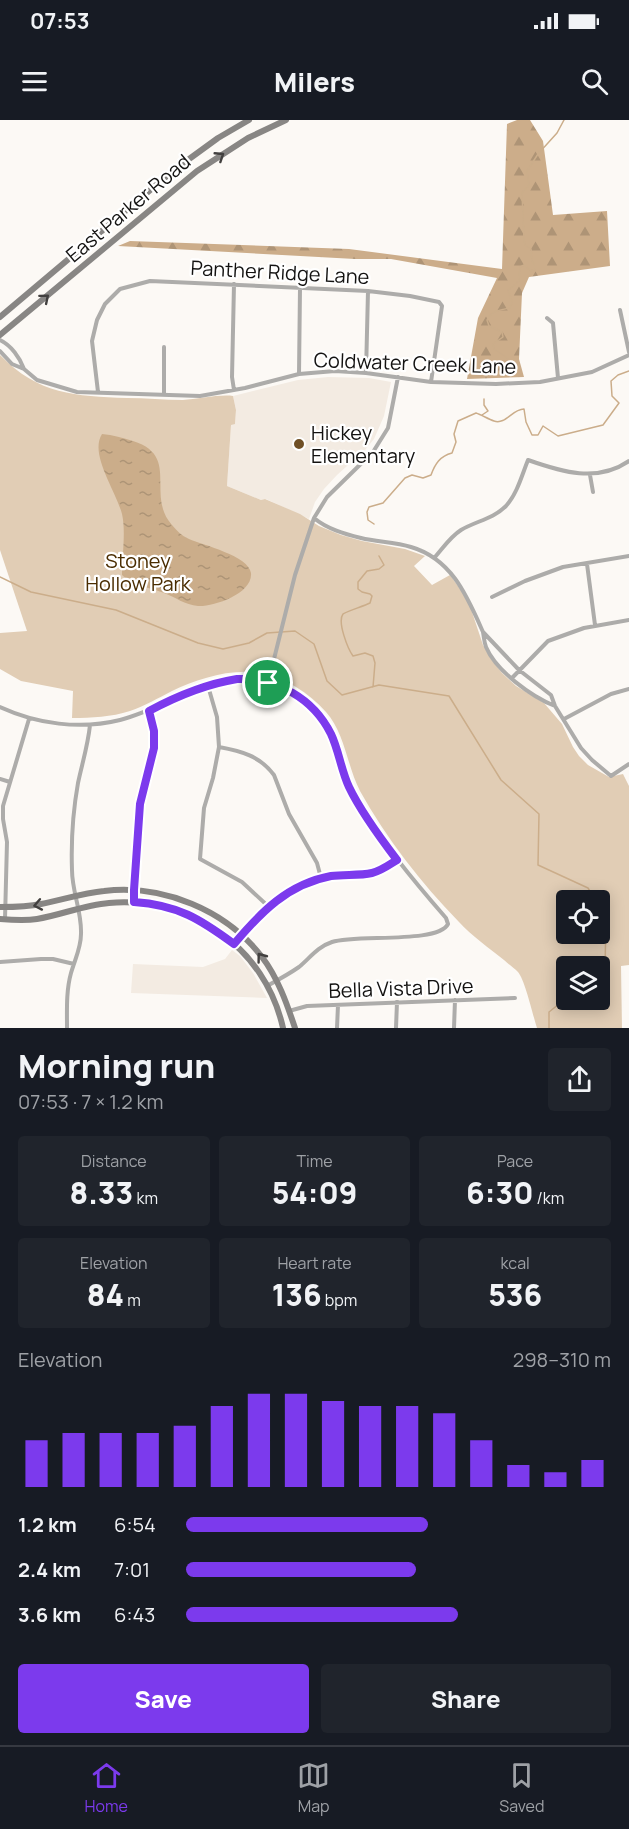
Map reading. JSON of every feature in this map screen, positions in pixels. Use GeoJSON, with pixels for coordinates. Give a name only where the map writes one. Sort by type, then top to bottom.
{"type":"FeatureCollection","features":[{"type":"Feature","properties":{"kind":"main road","name":"East Parker Road"},"geometry":{"type":"LineString","coordinates":[[0,317],[190,157],[249,120]]}},
{"type":"Feature","properties":{"kind":"main road","name":"East Parker Road"},"geometry":{"type":"LineString","coordinates":[[0,338],[207,164],[248,138],[286,120]]}},
{"type":"Feature","properties":{"kind":"main road"},"geometry":{"type":"LineString","coordinates":[[3,907],[33,906],[106,890],[134,890],[162,894],[190,903],[225,922],[242,935],[263,958],[276,981],[295,1028]]}},
{"type":"Feature","properties":{"kind":"main road"},"geometry":{"type":"LineString","coordinates":[[3,919],[37,919],[78,907],[134,902],[172,908],[192,915],[234,944],[256,966],[278,1007],[283,1028]]}},
{"type":"Feature","properties":{"kind":"street","name":"Panther Ridge Lane"},"geometry":{"type":"LineString","coordinates":[[99,392],[93,341],[97,320],[105,304],[120,289],[150,281],[368,291],[439,302],[442,306],[431,382]]}},
{"type":"Feature","properties":{"kind":"street"},"geometry":{"type":"LineString","coordinates":[[234,285],[232,377],[234,390]]}},
{"type":"Feature","properties":{"kind":"street"},"geometry":{"type":"LineString","coordinates":[[299,374],[300,288]]}},
{"type":"Feature","properties":{"kind":"street"},"geometry":{"type":"LineString","coordinates":[[366,373],[368,291]]}},
{"type":"Feature","properties":{"kind":"street"},"geometry":{"type":"LineString","coordinates":[[620,310],[629,354]]}},
{"type":"Feature","properties":{"kind":"street"},"geometry":{"type":"LineString","coordinates":[[547,318],[553,323],[558,378]]}},
{"type":"Feature","properties":{"kind":"street","name":"Coldwater Creek Lane"},"geometry":{"type":"LineString","coordinates":[[0,338],[21,359],[24,369]]}},
{"type":"Feature","properties":{"kind":"street"},"geometry":{"type":"LineString","coordinates":[[164,347],[164,395]]}},
{"type":"Feature","properties":{"kind":"street","name":"Coldwater Creek Lane"},"geometry":{"type":"LineString","coordinates":[[0,351],[12,364],[24,369],[37,380],[77,392],[200,396],[299,374],[335,371],[431,382],[496,384],[540,382],[592,372],[629,354]]}},
{"type":"Feature","properties":{"kind":"street"},"geometry":{"type":"LineString","coordinates":[[268,683],[296,575],[314,518],[327,497],[372,452],[388,428],[398,377]]}},
{"type":"Feature","properties":{"kind":"street"},"geometry":{"type":"LineString","coordinates":[[435,557],[452,537],[462,530],[489,519],[506,506],[512,498],[528,460],[558,470],[590,475],[615,468],[629,461]]}},
{"type":"Feature","properties":{"kind":"street"},"geometry":{"type":"LineString","coordinates":[[590,475],[593,492]]}},
{"type":"Feature","properties":{"kind":"street"},"geometry":{"type":"LineString","coordinates":[[314,518],[346,534],[410,546],[435,557],[457,579],[483,632],[519,670],[551,695],[555,706],[581,748],[592,760],[611,776],[629,764]]}},
{"type":"Feature","properties":{"kind":"street"},"geometry":{"type":"LineString","coordinates":[[492,597],[544,573],[563,567],[629,556]]}},
{"type":"Feature","properties":{"kind":"street"},"geometry":{"type":"LineString","coordinates":[[587,564],[595,626]]}},
{"type":"Feature","properties":{"kind":"street"},"geometry":{"type":"LineString","coordinates":[[512,678],[548,641],[584,628],[629,620]]}},
{"type":"Feature","properties":{"kind":"street"},"geometry":{"type":"LineString","coordinates":[[483,632],[485,645],[494,660],[512,678],[545,702],[555,706]]}},
{"type":"Feature","properties":{"kind":"street"},"geometry":{"type":"LineString","coordinates":[[0,707],[29,719],[90,725],[119,720],[149,711],[178,696],[237,679],[254,679],[283,687],[310,705],[321,717],[334,742],[352,794],[397,860],[446,918],[448,924],[446,929],[431,935],[340,939],[320,947],[300,966],[267,986]]}},
{"type":"Feature","properties":{"kind":"street"},"geometry":{"type":"LineString","coordinates":[[208,686],[218,717],[219,747],[204,808],[200,860],[242,882],[269,907]]}},
{"type":"Feature","properties":{"kind":"street"},"geometry":{"type":"LineString","coordinates":[[564,719],[611,694],[629,689]]}},
{"type":"Feature","properties":{"kind":"street"},"geometry":{"type":"LineString","coordinates":[[134,902],[140,804],[154,748],[154,731],[149,711]]}},
{"type":"Feature","properties":{"kind":"street"},"geometry":{"type":"LineString","coordinates":[[3,919],[7,842],[3,806],[29,719]]}},
{"type":"Feature","properties":{"kind":"street"},"geometry":{"type":"LineString","coordinates":[[67,1028],[69,985],[80,950],[81,935],[72,871],[73,821],[90,725]]}},
{"type":"Feature","properties":{"kind":"street"},"geometry":{"type":"LineString","coordinates":[[219,747],[240,750],[253,756],[271,770],[289,814],[317,863],[321,878]]}},
{"type":"Feature","properties":{"kind":"street"},"geometry":{"type":"LineString","coordinates":[[0,779],[10,782]]}},
{"type":"Feature","properties":{"kind":"street"},"geometry":{"type":"LineString","coordinates":[[234,944],[269,907],[293,889],[321,878],[372,873],[397,860]]}},
{"type":"Feature","properties":{"kind":"street"},"geometry":{"type":"LineString","coordinates":[[0,962],[41,959],[74,964]]}},
{"type":"Feature","properties":{"kind":"street","name":"Bella Vista Drive"},"geometry":{"type":"LineString","coordinates":[[289,1011],[307,1006],[515,998]]}},
{"type":"Feature","properties":{"kind":"street"},"geometry":{"type":"LineString","coordinates":[[454,1028],[455,1000]]}},
{"type":"Feature","properties":{"kind":"street"},"geometry":{"type":"LineString","coordinates":[[396,1028],[397,1002]]}},
{"type":"Feature","properties":{"kind":"street"},"geometry":{"type":"LineString","coordinates":[[338,1005],[338,1028]]}},
{"type":"Feature","properties":{"kind":"shaded area","name":"Hickey Elementary"},"geometry":{"type":"Polygon","coordinates":[[[328,377],[369,378],[391,382],[384,416],[374,439],[324,489],[315,502],[309,519],[266,499],[261,500],[227,486],[231,424],[235,424],[236,410],[233,396],[298,380],[328,377]]]}},
{"type":"Feature","properties":{"kind":"shaded area"},"geometry":{"type":"Polygon","coordinates":[[[232,950],[240,956],[253,973],[267,998],[131,993],[133,964],[203,967],[225,959],[232,950]]]}},
{"type":"Feature","properties":{"kind":"green space"},"geometry":{"type":"Polygon","coordinates":[[[517,120],[530,120],[543,141],[553,215],[607,211],[610,266],[529,277],[522,293],[519,359],[524,377],[467,379],[478,318],[497,278],[391,259],[118,246],[130,241],[349,249],[502,269],[507,124],[517,120]]]}},
{"type":"Feature","properties":{"kind":"green space","name":"Stoney Hollow Park"},"geometry":{"type":"Polygon","coordinates":[[[0,355],[29,378],[44,386],[74,394],[176,400],[233,396],[236,410],[235,424],[231,425],[227,486],[300,514],[319,526],[341,535],[405,549],[425,556],[414,566],[432,585],[450,575],[468,600],[483,645],[502,673],[516,686],[544,703],[562,724],[573,747],[588,765],[609,777],[623,774],[629,786],[629,965],[621,966],[622,1028],[537,1028],[521,976],[464,927],[405,860],[360,791],[342,740],[332,720],[304,692],[279,678],[260,673],[226,673],[192,682],[130,711],[101,717],[72,718],[73,691],[21,681],[0,669],[0,633],[27,631],[0,550],[0,355]]]}},
{"type":"Feature","properties":{"kind":"water"},"geometry":{"type":"Polygon","coordinates":[[[102,434],[133,441],[156,456],[159,466],[161,501],[172,525],[186,538],[242,561],[251,573],[246,587],[222,602],[198,606],[137,584],[122,575],[123,521],[119,505],[101,462],[99,442],[102,434]]]}},
{"type":"Feature","properties":{"kind":"waterway"},"geometry":{"type":"LineString","coordinates":[[487,374],[495,367],[506,365],[510,361],[494,349],[493,344],[503,337],[502,332],[489,326],[487,320],[494,312],[510,308],[512,302],[508,290],[519,281],[520,267],[524,265],[531,271],[535,269],[531,249],[525,245],[524,240],[522,193],[529,185],[527,171],[538,154],[557,133],[564,120]]}},
{"type":"Feature","properties":{"kind":"waterway"},"geometry":{"type":"LineString","coordinates":[[374,524],[368,520],[369,507],[383,503],[405,478],[412,475],[423,478],[431,475],[438,461],[452,453],[456,442],[454,434],[458,421],[476,413],[498,422],[524,409],[526,422],[532,435],[538,435],[543,426],[558,436],[603,425],[619,403],[612,396],[611,381],[618,375],[629,371]]}},
{"type":"Feature","properties":{"kind":"waterway"},"geometry":{"type":"LineString","coordinates":[[482,415],[488,411],[484,405],[484,399]]}},
{"type":"Feature","properties":{"kind":"waterway"},"geometry":{"type":"LineString","coordinates":[[373,687],[375,663],[373,656],[365,653],[353,656],[348,648],[341,623],[344,613],[370,603],[372,596],[358,589],[358,582],[367,571],[379,569],[384,565],[379,556]]}},
{"type":"Feature","properties":{"kind":"waterway"},"geometry":{"type":"LineString","coordinates":[[0,577],[31,592],[116,610],[198,643],[223,649],[249,643],[267,633],[295,631],[314,644],[327,681],[342,695],[379,685],[449,696],[501,780],[539,814],[538,865],[589,890]]}},
{"type":"Feature","properties":{"kind":"waterway"},"geometry":{"type":"LineString","coordinates":[[605,956],[606,944]]}},
{"type":"Feature","properties":{"kind":"waterway"},"geometry":{"type":"LineString","coordinates":[[549,1028],[549,1012],[556,1006]]}},
{"type":"Feature","properties":{"kind":"place","name":"Hickey Elementary"},"geometry":{"type":"Point","coordinates":[299,444]}},
{"type":"Feature","properties":{"kind":"route"},"geometry":{"type":"LineString","coordinates":[[254,679],[268,683],[296,694],[321,717],[331,734],[352,794],[397,860],[372,873],[329,876],[286,893],[275,901],[234,944],[192,915],[172,908],[134,902],[140,804],[155,739],[149,711],[178,696],[220,682],[254,679]]}}]}
